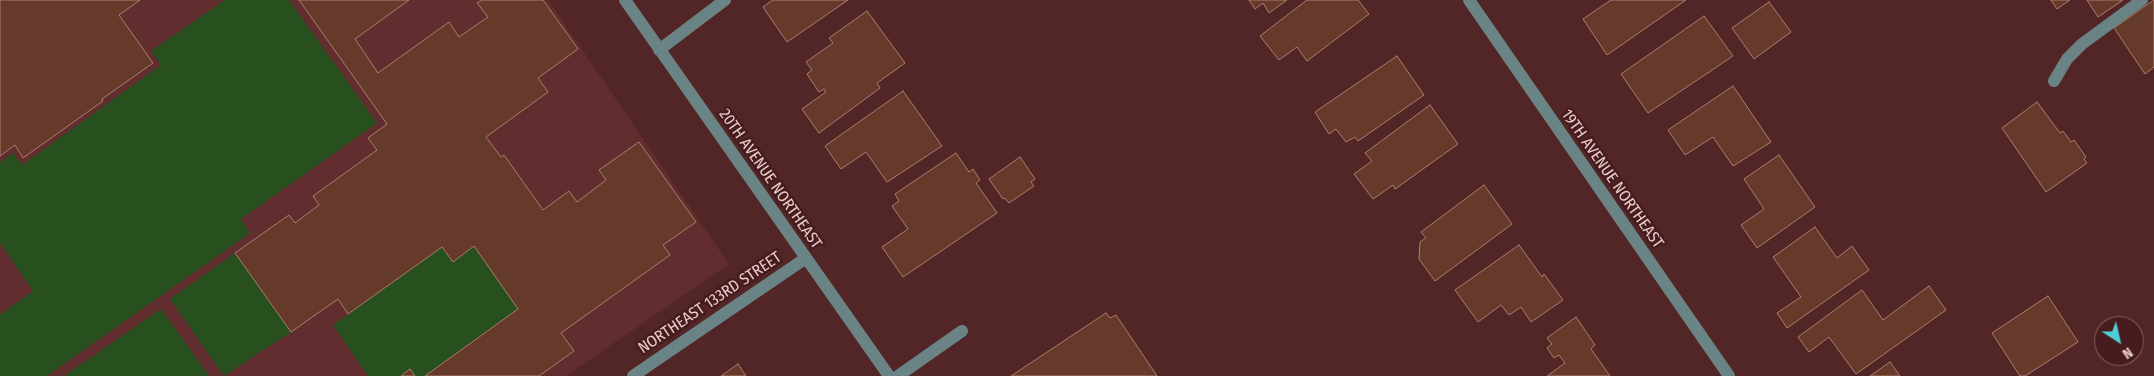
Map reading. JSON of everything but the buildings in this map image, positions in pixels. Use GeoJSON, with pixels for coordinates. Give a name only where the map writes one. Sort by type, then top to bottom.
{"type":"FeatureCollection","features":[{"type":"Feature","properties":{"kind":"street","name":"20TH AVENUE NORTHEAST"},"geometry":{"type":"LineString","coordinates":[[625,0],[889,376]]}},
{"type":"Feature","properties":{"kind":"street"},"geometry":{"type":"LineString","coordinates":[[659,50],[725,0]]}},
{"type":"Feature","properties":{"kind":"street","name":"19TH AVENUE NORTHEAST"},"geometry":{"type":"LineString","coordinates":[[1469,0],[1730,376]]}},
{"type":"Feature","properties":{"kind":"street"},"geometry":{"type":"LineString","coordinates":[[2054,81],[2067,59],[2082,44],[2142,0]]}},
{"type":"Feature","properties":{"kind":"street","name":"NORTHEAST 133RD STREET"},"geometry":{"type":"LineString","coordinates":[[633,376],[806,258]]}},
{"type":"Feature","properties":{"kind":"street"},"geometry":{"type":"LineString","coordinates":[[898,376],[962,330]]}},
{"type":"Feature","properties":{"kind":"shaded area"},"geometry":{"type":"Polygon","coordinates":[[[0,0],[548,0],[729,264],[566,376],[0,376],[0,0]]]}},
{"type":"Feature","properties":{"kind":"green space"},"geometry":{"type":"Polygon","coordinates":[[[225,0],[289,0],[377,123],[241,219],[250,233],[47,376],[0,376],[0,315],[33,291],[0,243],[0,162],[13,153],[22,165],[161,65],[151,51],[225,0]]]}},
{"type":"Feature","properties":{"kind":"green space"},"geometry":{"type":"Polygon","coordinates":[[[474,246],[518,309],[425,376],[415,376],[410,369],[401,376],[368,376],[333,325],[442,247],[453,262],[474,246]]]}},
{"type":"Feature","properties":{"kind":"green space"},"geometry":{"type":"Polygon","coordinates":[[[235,253],[291,332],[224,376],[170,299],[235,253]]]}},
{"type":"Feature","properties":{"kind":"green space"},"geometry":{"type":"Polygon","coordinates":[[[161,309],[209,376],[64,376],[161,309]]]}}]}
